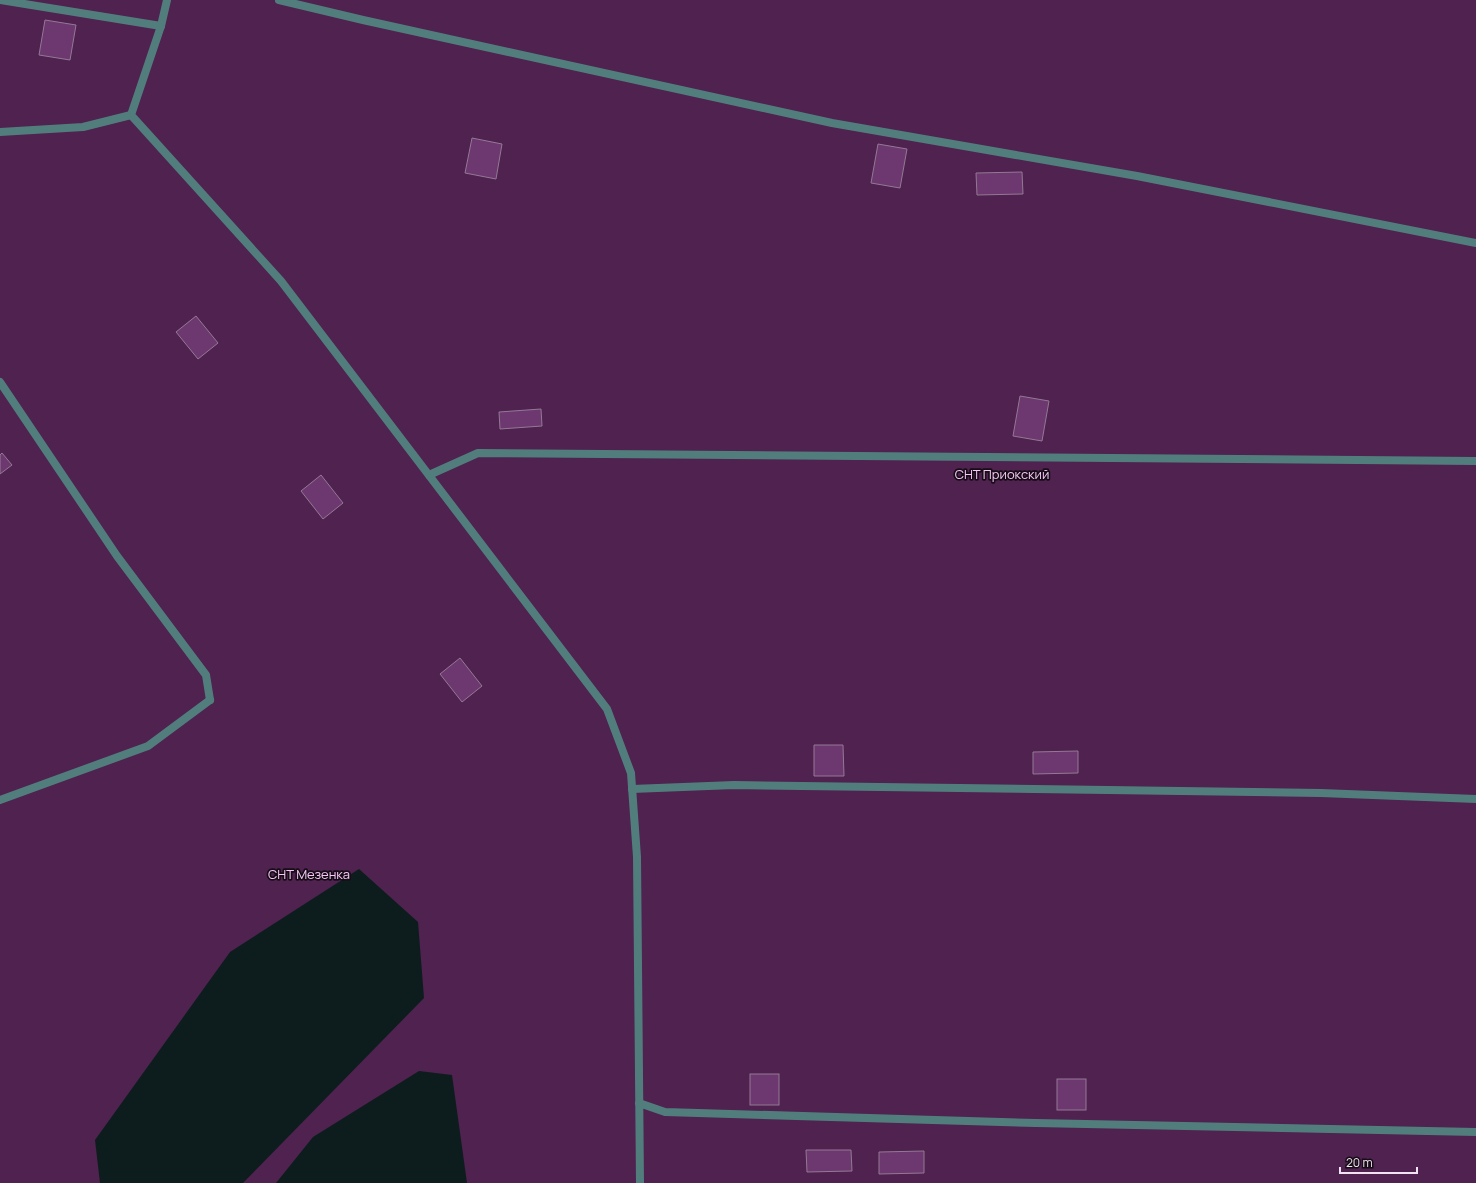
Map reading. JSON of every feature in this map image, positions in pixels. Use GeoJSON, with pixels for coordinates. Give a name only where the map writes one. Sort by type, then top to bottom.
{"type":"FeatureCollection","features":[{"type":"Feature","properties":{"kind":"street"},"geometry":{"type":"LineString","coordinates":[[0,0],[161,26]]}},
{"type":"Feature","properties":{"kind":"street"},"geometry":{"type":"LineString","coordinates":[[131,115],[161,26],[167,0]]}},
{"type":"Feature","properties":{"kind":"street"},"geometry":{"type":"LineString","coordinates":[[279,0],[371,22],[832,122],[1137,176],[1476,243]]}},
{"type":"Feature","properties":{"kind":"street"},"geometry":{"type":"LineString","coordinates":[[0,132],[83,127],[131,115]]}},
{"type":"Feature","properties":{"kind":"street"},"geometry":{"type":"LineString","coordinates":[[131,115],[281,281],[606,709],[631,773],[637,858],[640,1183]]}},
{"type":"Feature","properties":{"kind":"street"},"geometry":{"type":"LineString","coordinates":[[0,382],[117,556],[206,674],[210,700],[148,746],[0,800]]}},
{"type":"Feature","properties":{"kind":"street"},"geometry":{"type":"LineString","coordinates":[[429,475],[478,453],[1476,461]]}},
{"type":"Feature","properties":{"kind":"street"},"geometry":{"type":"LineString","coordinates":[[632,789],[734,785],[1321,793],[1476,799]]}},
{"type":"Feature","properties":{"kind":"street"},"geometry":{"type":"LineString","coordinates":[[639,1103],[665,1112],[1052,1123],[1476,1132]]}},
{"type":"Feature","properties":{"kind":"green space","name":"СНТ Приокский"},"geometry":{"type":"Polygon","coordinates":[[[0,0],[1476,0],[1476,1183],[0,1183],[0,0]]]}},
{"type":"Feature","properties":{"kind":"shaded area"},"geometry":{"type":"Polygon","coordinates":[[[359,869],[418,922],[424,998],[243,1183],[100,1183],[95,1140],[230,952],[359,869]]]}},
{"type":"Feature","properties":{"kind":"shaded area"},"geometry":{"type":"Polygon","coordinates":[[[419,1071],[452,1075],[467,1183],[276,1183],[313,1137],[419,1071]]]}},
{"type":"Feature","properties":{"kind":"building"},"geometry":{"type":"Polygon","coordinates":[[[45,20],[76,25],[70,60],[39,55],[45,20]]]}},
{"type":"Feature","properties":{"kind":"building"},"geometry":{"type":"Polygon","coordinates":[[[472,138],[502,144],[496,179],[465,173],[472,138]]]}},
{"type":"Feature","properties":{"kind":"building"},"geometry":{"type":"Polygon","coordinates":[[[878,144],[907,149],[900,188],[871,183],[878,144]]]}},
{"type":"Feature","properties":{"kind":"building"},"geometry":{"type":"Polygon","coordinates":[[[1022,172],[1023,194],[977,195],[976,173],[1022,172]]]}},
{"type":"Feature","properties":{"kind":"building"},"geometry":{"type":"Polygon","coordinates":[[[196,316],[218,343],[198,359],[176,332],[196,316]]]}},
{"type":"Feature","properties":{"kind":"building"},"geometry":{"type":"Polygon","coordinates":[[[1020,396],[1049,401],[1042,441],[1013,436],[1020,396]]]}},
{"type":"Feature","properties":{"kind":"building"},"geometry":{"type":"Polygon","coordinates":[[[541,409],[542,426],[500,429],[499,412],[541,409]]]}},
{"type":"Feature","properties":{"kind":"building"},"geometry":{"type":"Polygon","coordinates":[[[2,453],[12,465],[0,474],[0,455],[2,453]]]}},
{"type":"Feature","properties":{"kind":"building"},"geometry":{"type":"Polygon","coordinates":[[[321,475],[343,503],[323,519],[301,491],[321,475]]]}},
{"type":"Feature","properties":{"kind":"building"},"geometry":{"type":"Polygon","coordinates":[[[460,658],[482,686],[462,702],[440,674],[460,658]]]}},
{"type":"Feature","properties":{"kind":"building"},"geometry":{"type":"Polygon","coordinates":[[[814,745],[843,745],[844,776],[814,776],[814,745]]]}},
{"type":"Feature","properties":{"kind":"building"},"geometry":{"type":"Polygon","coordinates":[[[1078,751],[1078,773],[1033,774],[1033,752],[1078,751]]]}},
{"type":"Feature","properties":{"kind":"building"},"geometry":{"type":"Polygon","coordinates":[[[750,1074],[779,1074],[779,1105],[750,1105],[750,1074]]]}},
{"type":"Feature","properties":{"kind":"building"},"geometry":{"type":"Polygon","coordinates":[[[1057,1079],[1086,1079],[1086,1110],[1057,1110],[1057,1079]]]}},
{"type":"Feature","properties":{"kind":"building"},"geometry":{"type":"Polygon","coordinates":[[[806,1150],[851,1150],[852,1171],[807,1172],[806,1150]]]}},
{"type":"Feature","properties":{"kind":"building"},"geometry":{"type":"Polygon","coordinates":[[[924,1151],[924,1173],[879,1174],[879,1152],[924,1151]]]}},
{"type":"Feature","properties":{"kind":"park label","name":"СНТ Мезенка"},"geometry":{"type":"Point","coordinates":[309,874]}}]}
